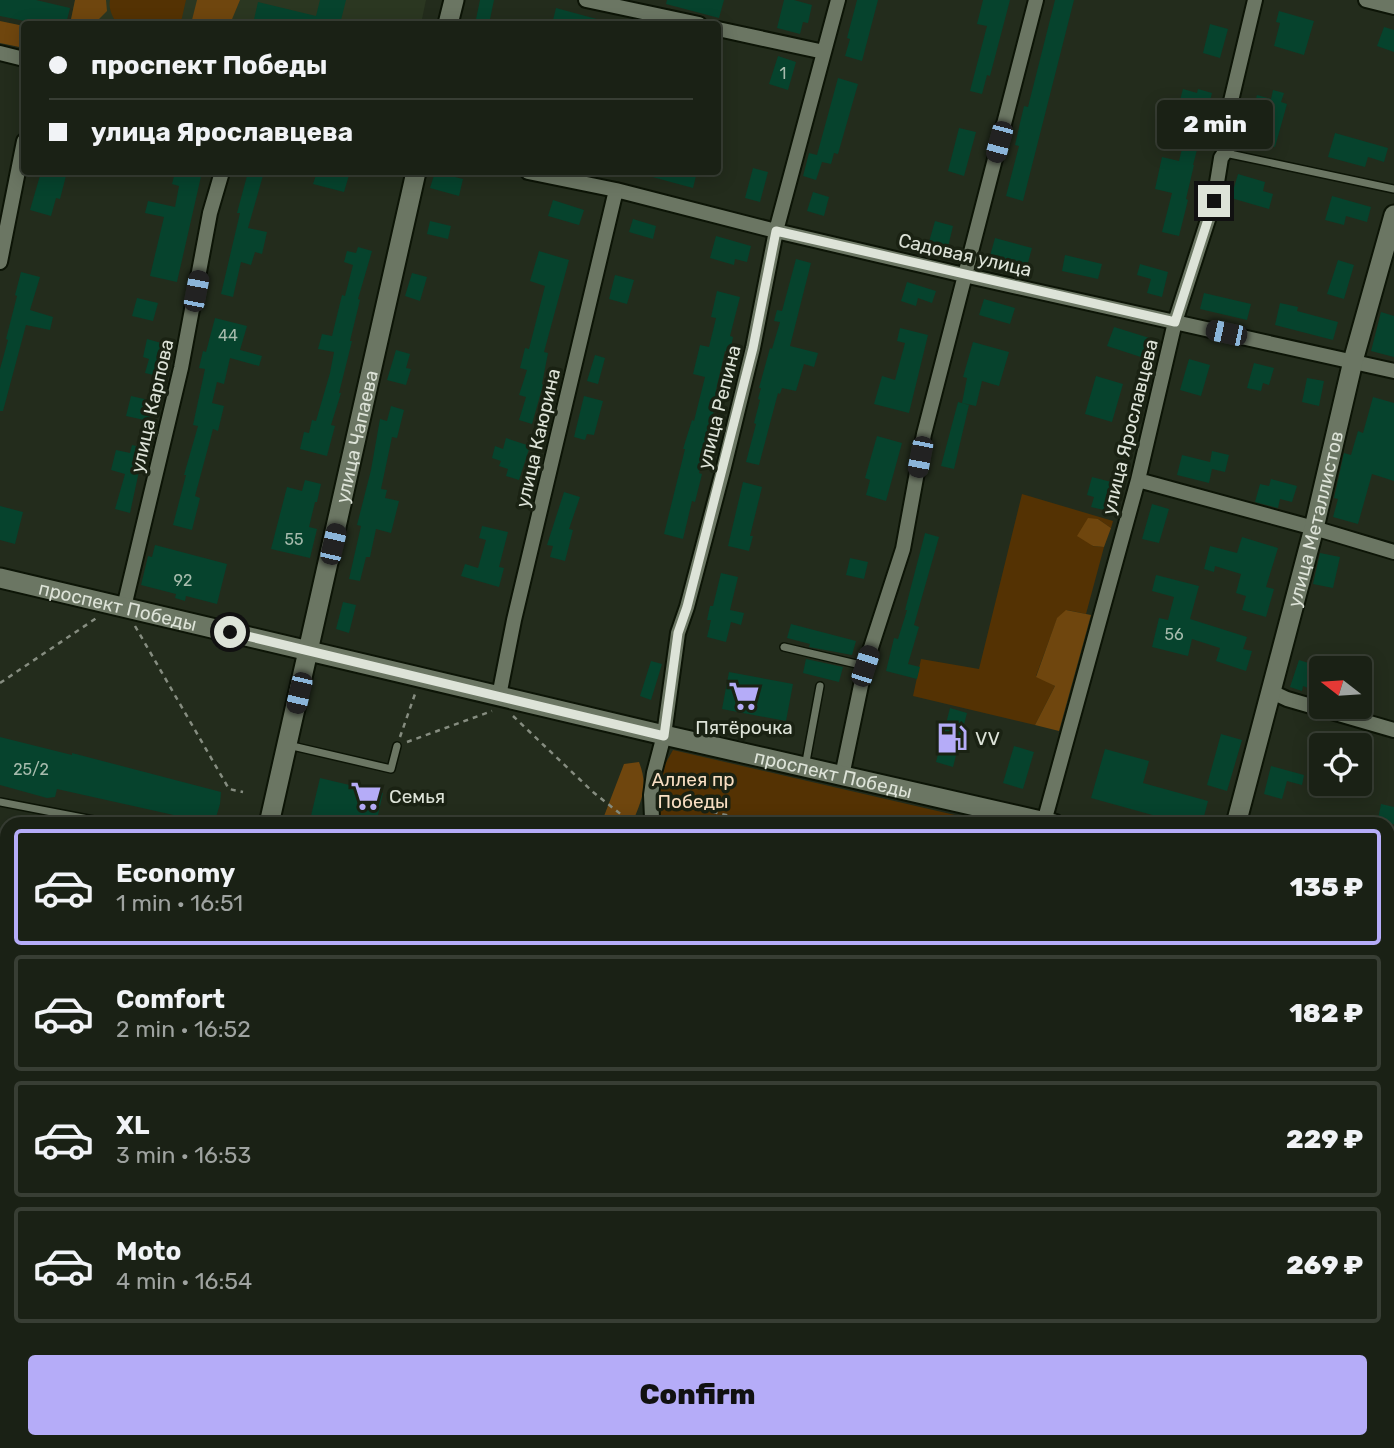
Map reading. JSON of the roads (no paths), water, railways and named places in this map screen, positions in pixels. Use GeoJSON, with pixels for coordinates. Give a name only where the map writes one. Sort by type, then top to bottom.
{"type":"FeatureCollection","features":[{"type":"Feature","properties":{"kind":"street"},"geometry":{"type":"LineString","coordinates":[[449,21],[454,0]]}},
{"type":"Feature","properties":{"kind":"street"},"geometry":{"type":"LineString","coordinates":[[586,0],[685,21]]}},
{"type":"Feature","properties":{"kind":"street","name":"улица Репина"},"geometry":{"type":"LineString","coordinates":[[652,817],[654,773],[664,736],[678,633],[753,348],[776,231],[838,0]]}},
{"type":"Feature","properties":{"kind":"street"},"geometry":{"type":"LineString","coordinates":[[842,776],[865,666],[902,549],[924,434],[1036,0]]}},
{"type":"Feature","properties":{"kind":"street","name":"улица Ярославцева"},"geometry":{"type":"LineString","coordinates":[[1051,817],[1138,480],[1175,322],[1214,201],[1221,158],[1228,146],[1231,101],[1255,0]]}},
{"type":"Feature","properties":{"kind":"street"},"geometry":{"type":"LineString","coordinates":[[1366,0],[1394,8]]}},
{"type":"Feature","properties":{"kind":"street"},"geometry":{"type":"LineString","coordinates":[[721,30],[824,52]]}},
{"type":"Feature","properties":{"kind":"street"},"geometry":{"type":"LineString","coordinates":[[0,53],[21,58]]}},
{"type":"Feature","properties":{"kind":"street"},"geometry":{"type":"LineString","coordinates":[[0,262],[21,156]]}},
{"type":"Feature","properties":{"kind":"street","name":"улица Карпова"},"geometry":{"type":"LineString","coordinates":[[129,615],[181,368],[210,213],[221,175]]}},
{"type":"Feature","properties":{"kind":"street","name":"улица Чапаева"},"geometry":{"type":"LineString","coordinates":[[271,817],[415,175]]}},
{"type":"Feature","properties":{"kind":"street","name":"Садовая улица"},"geometry":{"type":"LineString","coordinates":[[543,175],[616,190],[964,275],[1394,371]]}},
{"type":"Feature","properties":{"kind":"street","name":"улица Каюрина"},"geometry":{"type":"LineString","coordinates":[[495,703],[616,190]]}},
{"type":"Feature","properties":{"kind":"street","name":"улица Металлистов"},"geometry":{"type":"LineString","coordinates":[[1238,817],[1314,528],[1353,361],[1394,215]]}},
{"type":"Feature","properties":{"kind":"street"},"geometry":{"type":"LineString","coordinates":[[1138,480],[1394,552]]}},
{"type":"Feature","properties":{"kind":"street","name":"проспект Победы"},"geometry":{"type":"LineString","coordinates":[[0,578],[129,615],[309,651],[495,703],[664,736],[1023,817]]}},
{"type":"Feature","properties":{"kind":"street"},"geometry":{"type":"LineString","coordinates":[[1272,692],[1287,699],[1394,730]]}},
{"type":"Feature","properties":{"kind":"lane"},"geometry":{"type":"LineString","coordinates":[[1224,153],[1394,189]]}},
{"type":"Feature","properties":{"kind":"lane"},"geometry":{"type":"LineString","coordinates":[[784,647],[865,666]]}},
{"type":"Feature","properties":{"kind":"lane"},"geometry":{"type":"LineString","coordinates":[[804,767],[820,686]]}},
{"type":"Feature","properties":{"kind":"lane"},"geometry":{"type":"LineString","coordinates":[[287,744],[391,769],[397,746]]}},
{"type":"Feature","properties":{"kind":"lane"},"geometry":{"type":"LineString","coordinates":[[0,802],[78,817]]}},
{"type":"Feature","properties":{"kind":"place","name":"Пятёрочка"},"geometry":{"type":"Point","coordinates":[744,696]}},
{"type":"Feature","properties":{"kind":"place","name":"VV"},"geometry":{"type":"Point","coordinates":[952,738]}},
{"type":"Feature","properties":{"kind":"place","name":"Семья"},"geometry":{"type":"Point","coordinates":[366,796]}},
{"type":"Feature","properties":{"kind":"park label","name":"Аллея пр Победы"},"geometry":{"type":"Point","coordinates":[693,790]}}]}
